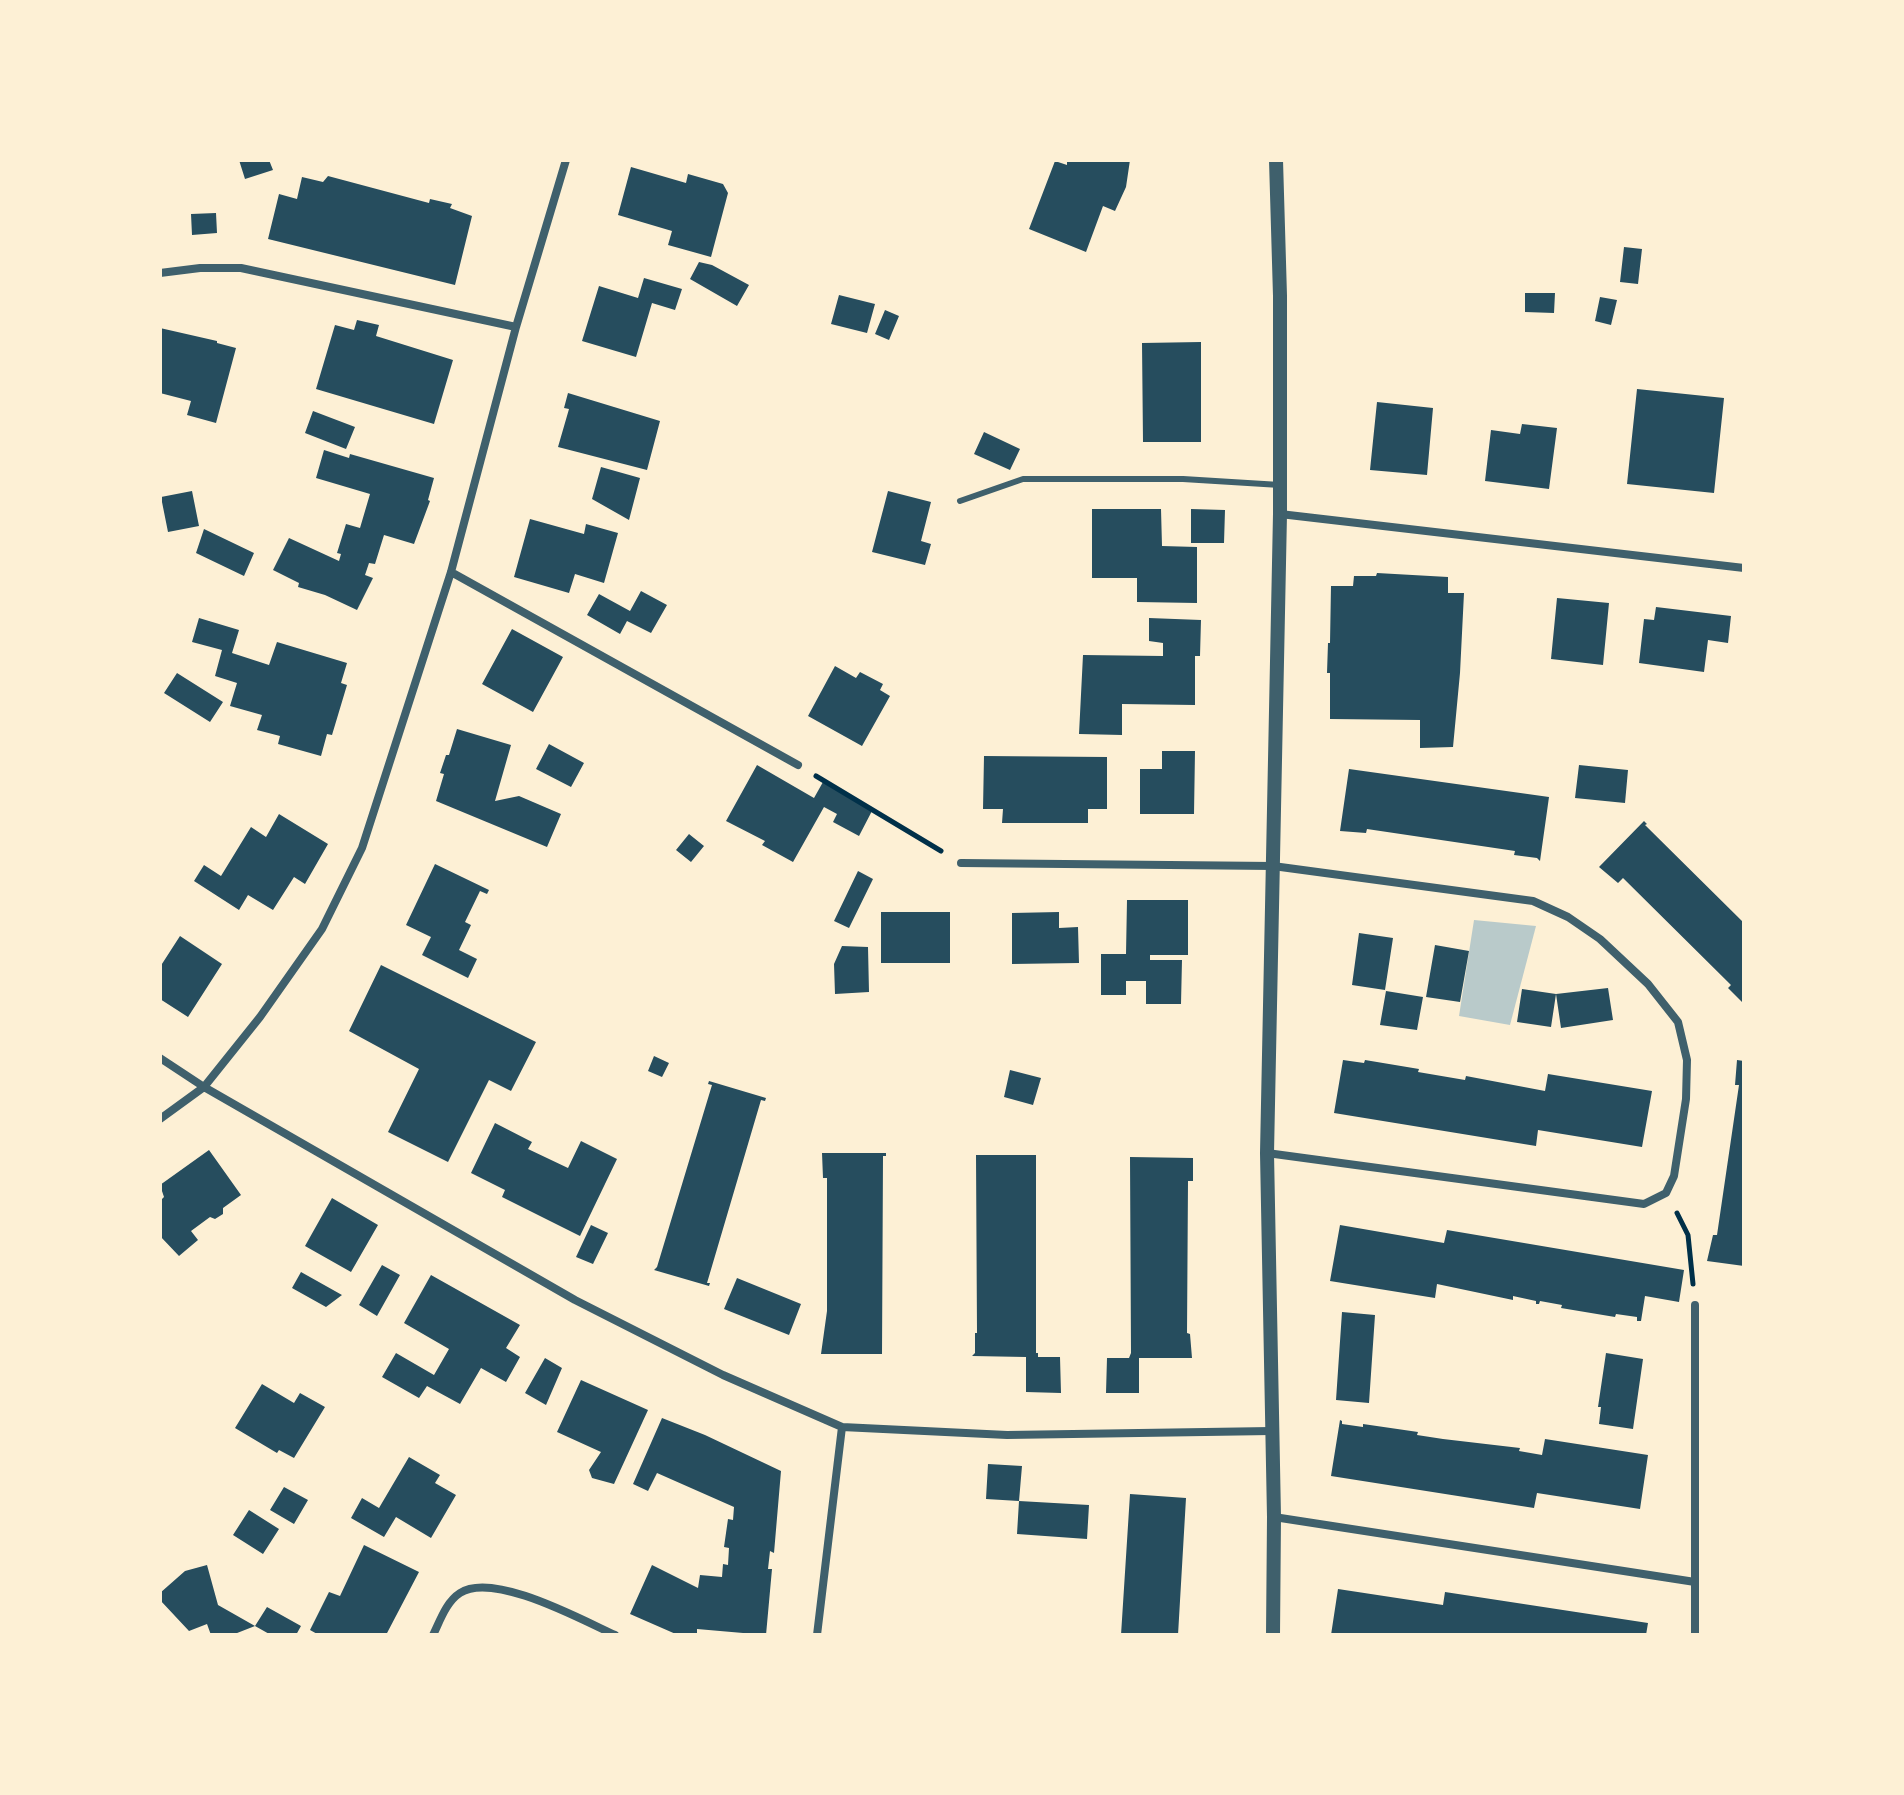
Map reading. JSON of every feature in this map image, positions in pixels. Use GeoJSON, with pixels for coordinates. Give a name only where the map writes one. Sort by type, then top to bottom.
{"type":"FeatureCollection","features":[{"type":"Feature","properties":{"kind":"street"},"geometry":{"type":"LineString","coordinates":[[160,1119],[204,1087],[260,1017],[322,929],[362,848],[451,572],[516,327],[566,160]]}},
{"type":"Feature","properties":{"kind":"street"},"geometry":{"type":"LineString","coordinates":[[1273,1635],[1274,1517],[1267,1153],[1280,514],[1280,296],[1276,160]]}},
{"type":"Feature","properties":{"kind":"street"},"geometry":{"type":"LineString","coordinates":[[160,273],[200,268],[241,268],[516,327]]}},
{"type":"Feature","properties":{"kind":"street"},"geometry":{"type":"LineString","coordinates":[[1280,514],[1744,568]]}},
{"type":"Feature","properties":{"kind":"street"},"geometry":{"type":"LineString","coordinates":[[451,572],[798,765]]}},
{"type":"Feature","properties":{"kind":"street"},"geometry":{"type":"LineString","coordinates":[[961,863],[1273,866],[1533,901],[1568,917],[1600,939],[1648,984],[1678,1022],[1687,1060],[1686,1099],[1674,1176],[1666,1193],[1644,1204],[1267,1153]]}},
{"type":"Feature","properties":{"kind":"street"},"geometry":{"type":"LineString","coordinates":[[160,1058],[204,1087],[575,1300],[723,1375],[842,1427],[1007,1435],[1271,1431]]}},
{"type":"Feature","properties":{"kind":"street"},"geometry":{"type":"LineString","coordinates":[[1695,1305],[1695,1635]]}},
{"type":"Feature","properties":{"kind":"street"},"geometry":{"type":"LineString","coordinates":[[817,1635],[842,1427]]}},
{"type":"Feature","properties":{"kind":"street"},"geometry":{"type":"LineString","coordinates":[[1274,1517],[1695,1582]]}},
{"type":"Feature","properties":{"kind":"street"},"geometry":{"type":"LineString","coordinates":[[433,1635],[448,1606],[461,1592],[476,1588],[520,1594],[615,1635]]}},
{"type":"Feature","properties":{"kind":"lane"},"geometry":{"type":"LineString","coordinates":[[960,501],[1023,479],[1183,479],[1280,485]]}},
{"type":"Feature","properties":{"kind":"path"},"geometry":{"type":"LineString","coordinates":[[798,765],[961,863]]}},
{"type":"Feature","properties":{"kind":"path"},"geometry":{"type":"LineString","coordinates":[[1666,1193],[1688,1235],[1695,1305]]}},
{"type":"Feature","properties":{"kind":"shaded area"},"geometry":{"type":"Polygon","coordinates":[[[1474,920],[1536,926],[1510,1025],[1459,1016],[1474,920]]]}},
{"type":"Feature","properties":{"kind":"building"},"geometry":{"type":"Polygon","coordinates":[[[239,160],[269,160],[273,170],[245,179],[239,160]]]}},
{"type":"Feature","properties":{"kind":"building"},"geometry":{"type":"Polygon","coordinates":[[[1067,160],[1130,160],[1126,187],[1115,211],[1103,206],[1086,252],[1029,229],[1055,161],[1067,165],[1067,160]]]}},
{"type":"Feature","properties":{"kind":"building"},"geometry":{"type":"Polygon","coordinates":[[[631,167],[686,183],[688,174],[723,184],[728,193],[711,257],[668,245],[672,231],[618,215],[631,167]]]}},
{"type":"Feature","properties":{"kind":"building"},"geometry":{"type":"Polygon","coordinates":[[[328,176],[429,203],[430,199],[452,204],[450,208],[472,216],[455,285],[268,239],[279,194],[297,199],[302,177],[323,182],[328,176]]]}},
{"type":"Feature","properties":{"kind":"building"},"geometry":{"type":"Polygon","coordinates":[[[216,213],[217,233],[192,235],[191,214],[216,213]]]}},
{"type":"Feature","properties":{"kind":"building"},"geometry":{"type":"Polygon","coordinates":[[[1624,247],[1642,249],[1638,284],[1620,282],[1624,247]]]}},
{"type":"Feature","properties":{"kind":"building"},"geometry":{"type":"Polygon","coordinates":[[[699,262],[712,265],[749,285],[737,306],[690,279],[699,262]]]}},
{"type":"Feature","properties":{"kind":"building"},"geometry":{"type":"Polygon","coordinates":[[[644,278],[682,289],[675,310],[652,303],[636,357],[582,341],[599,286],[638,298],[644,278]]]}},
{"type":"Feature","properties":{"kind":"building"},"geometry":{"type":"Polygon","coordinates":[[[1525,293],[1555,293],[1554,313],[1525,312],[1525,293]]]}},
{"type":"Feature","properties":{"kind":"building"},"geometry":{"type":"Polygon","coordinates":[[[839,295],[875,304],[867,333],[831,324],[839,295]]]}},
{"type":"Feature","properties":{"kind":"building"},"geometry":{"type":"Polygon","coordinates":[[[1600,297],[1617,300],[1611,325],[1595,321],[1600,297]]]}},
{"type":"Feature","properties":{"kind":"building"},"geometry":{"type":"Polygon","coordinates":[[[885,310],[899,316],[889,340],[875,334],[885,310]]]}},
{"type":"Feature","properties":{"kind":"building"},"geometry":{"type":"Polygon","coordinates":[[[357,320],[379,325],[376,336],[453,360],[434,424],[316,389],[335,325],[354,330],[357,320]]]}},
{"type":"Feature","properties":{"kind":"building"},"geometry":{"type":"Polygon","coordinates":[[[160,328],[236,348],[216,423],[187,415],[191,401],[160,393],[160,328]]]}},
{"type":"Feature","properties":{"kind":"building"},"geometry":{"type":"Polygon","coordinates":[[[1201,342],[1201,442],[1143,442],[1142,343],[1201,342]]]}},
{"type":"Feature","properties":{"kind":"building"},"geometry":{"type":"Polygon","coordinates":[[[1637,389],[1724,398],[1714,493],[1627,484],[1637,389]]]}},
{"type":"Feature","properties":{"kind":"building"},"geometry":{"type":"Polygon","coordinates":[[[568,393],[660,421],[647,470],[558,447],[569,409],[564,408],[568,393]]]}},
{"type":"Feature","properties":{"kind":"building"},"geometry":{"type":"Polygon","coordinates":[[[1377,402],[1433,408],[1427,475],[1370,470],[1377,402]]]}},
{"type":"Feature","properties":{"kind":"building"},"geometry":{"type":"Polygon","coordinates":[[[313,411],[355,427],[346,449],[305,433],[313,411]]]}},
{"type":"Feature","properties":{"kind":"building"},"geometry":{"type":"Polygon","coordinates":[[[1522,424],[1557,428],[1549,489],[1485,481],[1491,430],[1520,434],[1522,424]]]}},
{"type":"Feature","properties":{"kind":"building"},"geometry":{"type":"Polygon","coordinates":[[[984,432],[1020,449],[1010,470],[974,454],[984,432]]]}},
{"type":"Feature","properties":{"kind":"building"},"geometry":{"type":"Polygon","coordinates":[[[324,450],[349,458],[350,454],[434,478],[430,501],[414,544],[384,535],[375,564],[369,563],[365,575],[373,578],[357,610],[298,587],[299,583],[273,570],[289,538],[339,561],[341,554],[337,553],[346,524],[360,528],[370,494],[316,478],[324,450]]]}},
{"type":"Feature","properties":{"kind":"building"},"geometry":{"type":"Polygon","coordinates":[[[601,467],[640,478],[629,520],[592,499],[601,467]]]}},
{"type":"Feature","properties":{"kind":"building"},"geometry":{"type":"Polygon","coordinates":[[[192,491],[199,526],[168,532],[161,497],[192,491]]]}},
{"type":"Feature","properties":{"kind":"building"},"geometry":{"type":"Polygon","coordinates":[[[888,491],[931,502],[921,541],[931,544],[925,565],[872,552],[888,491]]]}},
{"type":"Feature","properties":{"kind":"building"},"geometry":{"type":"Polygon","coordinates":[[[1092,509],[1161,509],[1162,546],[1197,547],[1197,603],[1137,602],[1137,578],[1092,578],[1092,509]]]}},
{"type":"Feature","properties":{"kind":"building"},"geometry":{"type":"Polygon","coordinates":[[[1191,509],[1225,510],[1224,543],[1191,543],[1191,509]]]}},
{"type":"Feature","properties":{"kind":"building"},"geometry":{"type":"Polygon","coordinates":[[[530,519],[584,534],[586,524],[618,533],[604,583],[575,574],[569,593],[514,577],[530,519]]]}},
{"type":"Feature","properties":{"kind":"building"},"geometry":{"type":"Polygon","coordinates":[[[204,529],[254,553],[244,576],[196,553],[204,529]]]}},
{"type":"Feature","properties":{"kind":"building"},"geometry":{"type":"Polygon","coordinates":[[[1377,573],[1448,577],[1448,593],[1464,593],[1453,747],[1420,748],[1420,720],[1330,719],[1330,673],[1327,673],[1331,586],[1353,586],[1354,576],[1376,576],[1377,573]]]}},
{"type":"Feature","properties":{"kind":"building"},"geometry":{"type":"Polygon","coordinates":[[[641,591],[667,605],[651,633],[627,621],[620,634],[587,615],[599,594],[630,611],[641,591]]]}},
{"type":"Feature","properties":{"kind":"building"},"geometry":{"type":"Polygon","coordinates":[[[1557,598],[1609,603],[1603,665],[1551,659],[1557,598]]]}},
{"type":"Feature","properties":{"kind":"building"},"geometry":{"type":"Polygon","coordinates":[[[1656,607],[1731,616],[1728,643],[1708,640],[1704,672],[1639,663],[1644,619],[1654,620],[1656,607]]]}},
{"type":"Feature","properties":{"kind":"building"},"geometry":{"type":"Polygon","coordinates":[[[199,618],[239,630],[232,653],[269,665],[277,642],[347,663],[341,683],[347,685],[332,735],[327,734],[321,756],[278,744],[280,736],[257,730],[262,715],[230,706],[237,683],[215,676],[222,650],[192,642],[199,618]]]}},
{"type":"Feature","properties":{"kind":"building"},"geometry":{"type":"Polygon","coordinates":[[[1149,618],[1201,620],[1200,656],[1195,656],[1195,705],[1122,704],[1122,735],[1079,734],[1083,655],[1163,656],[1163,643],[1149,641],[1149,618]]]}},
{"type":"Feature","properties":{"kind":"building"},"geometry":{"type":"Polygon","coordinates":[[[512,629],[563,657],[533,712],[482,684],[512,629]]]}},
{"type":"Feature","properties":{"kind":"building"},"geometry":{"type":"Polygon","coordinates":[[[835,666],[856,678],[860,672],[883,684],[880,690],[890,696],[862,746],[808,716],[835,666]]]}},
{"type":"Feature","properties":{"kind":"building"},"geometry":{"type":"Polygon","coordinates":[[[177,673],[223,702],[210,722],[164,693],[177,673]]]}},
{"type":"Feature","properties":{"kind":"building"},"geometry":{"type":"Polygon","coordinates":[[[457,729],[511,745],[495,801],[519,796],[561,814],[547,847],[436,801],[444,774],[440,773],[457,729]]]}},
{"type":"Feature","properties":{"kind":"building"},"geometry":{"type":"Polygon","coordinates":[[[549,744],[584,763],[571,787],[536,769],[549,744]]]}},
{"type":"Feature","properties":{"kind":"building"},"geometry":{"type":"Polygon","coordinates":[[[1162,751],[1195,751],[1194,814],[1140,814],[1140,769],[1162,769],[1162,751]]]}},
{"type":"Feature","properties":{"kind":"building"},"geometry":{"type":"Polygon","coordinates":[[[984,756],[1107,757],[1107,809],[1088,809],[1088,823],[1002,823],[1003,809],[983,809],[984,756]]]}},
{"type":"Feature","properties":{"kind":"building"},"geometry":{"type":"Polygon","coordinates":[[[757,765],[814,798],[823,782],[873,809],[859,836],[833,822],[837,814],[824,807],[793,862],[762,845],[765,841],[726,821],[757,765]]]}},
{"type":"Feature","properties":{"kind":"building"},"geometry":{"type":"Polygon","coordinates":[[[1579,765],[1628,770],[1625,803],[1575,798],[1579,765]]]}},
{"type":"Feature","properties":{"kind":"building"},"geometry":{"type":"Polygon","coordinates":[[[1349,769],[1549,797],[1540,861],[1514,855],[1515,851],[1367,829],[1366,833],[1340,831],[1349,769]]]}},
{"type":"Feature","properties":{"kind":"building"},"geometry":{"type":"Polygon","coordinates":[[[279,814],[328,844],[305,884],[294,877],[273,910],[248,895],[239,910],[194,881],[204,865],[221,876],[251,827],[266,837],[279,814]]]}},
{"type":"Feature","properties":{"kind":"building"},"geometry":{"type":"Polygon","coordinates":[[[1644,821],[1744,923],[1744,1004],[1728,988],[1731,985],[1623,878],[1618,883],[1599,867],[1644,821]]]}},
{"type":"Feature","properties":{"kind":"building"},"geometry":{"type":"Polygon","coordinates":[[[689,834],[704,846],[691,862],[676,850],[689,834]]]}},
{"type":"Feature","properties":{"kind":"building"},"geometry":{"type":"Polygon","coordinates":[[[435,864],[489,890],[487,894],[480,891],[465,922],[471,925],[459,950],[477,959],[468,978],[422,955],[431,937],[406,925],[435,864]]]}},
{"type":"Feature","properties":{"kind":"building"},"geometry":{"type":"Polygon","coordinates":[[[858,871],[873,879],[849,928],[834,921],[858,871]]]}},
{"type":"Feature","properties":{"kind":"building"},"geometry":{"type":"Polygon","coordinates":[[[1127,900],[1188,900],[1188,955],[1150,955],[1150,960],[1182,960],[1181,1004],[1146,1004],[1146,981],[1126,981],[1126,995],[1101,995],[1101,954],[1126,954],[1127,900]]]}},
{"type":"Feature","properties":{"kind":"building"},"geometry":{"type":"Polygon","coordinates":[[[881,912],[950,912],[950,963],[881,963],[881,912]]]}},
{"type":"Feature","properties":{"kind":"building"},"geometry":{"type":"Polygon","coordinates":[[[1059,912],[1059,928],[1078,927],[1079,963],[1012,964],[1012,913],[1059,912]]]}},
{"type":"Feature","properties":{"kind":"building"},"geometry":{"type":"Polygon","coordinates":[[[1359,933],[1393,938],[1385,990],[1352,985],[1359,933]]]}},
{"type":"Feature","properties":{"kind":"building"},"geometry":{"type":"Polygon","coordinates":[[[180,936],[222,964],[188,1017],[160,999],[160,967],[180,936]]]}},
{"type":"Feature","properties":{"kind":"building"},"geometry":{"type":"Polygon","coordinates":[[[1435,945],[1469,951],[1460,1002],[1426,997],[1435,945]]]}},
{"type":"Feature","properties":{"kind":"building"},"geometry":{"type":"Polygon","coordinates":[[[842,946],[868,947],[869,992],[835,994],[834,964],[842,946]]]}},
{"type":"Feature","properties":{"kind":"building"},"geometry":{"type":"Polygon","coordinates":[[[381,965],[536,1042],[511,1091],[489,1080],[448,1162],[388,1132],[419,1069],[349,1031],[381,965]]]}},
{"type":"Feature","properties":{"kind":"building"},"geometry":{"type":"Polygon","coordinates":[[[1608,988],[1613,1020],[1561,1028],[1556,994],[1608,988]]]}},
{"type":"Feature","properties":{"kind":"building"},"geometry":{"type":"Polygon","coordinates":[[[1522,989],[1556,994],[1551,1027],[1517,1022],[1522,989]]]}},
{"type":"Feature","properties":{"kind":"building"},"geometry":{"type":"Polygon","coordinates":[[[1386,991],[1423,997],[1417,1030],[1380,1025],[1386,991]]]}},
{"type":"Feature","properties":{"kind":"building"},"geometry":{"type":"Polygon","coordinates":[[[654,1056],[669,1063],[662,1077],[648,1071],[654,1056]]]}},
{"type":"Feature","properties":{"kind":"building"},"geometry":{"type":"Polygon","coordinates":[[[1343,1060],[1364,1063],[1365,1060],[1419,1069],[1418,1072],[1465,1080],[1466,1076],[1545,1091],[1548,1074],[1652,1091],[1642,1147],[1538,1130],[1536,1146],[1334,1113],[1343,1060]]]}},
{"type":"Feature","properties":{"kind":"building"},"geometry":{"type":"Polygon","coordinates":[[[1737,1060],[1744,1061],[1744,1266],[1707,1261],[1713,1235],[1717,1235],[1739,1085],[1735,1085],[1737,1060]]]}},
{"type":"Feature","properties":{"kind":"building"},"geometry":{"type":"Polygon","coordinates":[[[1010,1070],[1041,1078],[1033,1105],[1004,1097],[1010,1070]]]}},
{"type":"Feature","properties":{"kind":"building"},"geometry":{"type":"Polygon","coordinates":[[[709,1081],[766,1098],[765,1101],[761,1100],[707,1283],[710,1283],[709,1286],[654,1270],[712,1085],[708,1084],[709,1081]]]}},
{"type":"Feature","properties":{"kind":"building"},"geometry":{"type":"Polygon","coordinates":[[[495,1123],[532,1142],[528,1149],[568,1168],[581,1141],[617,1159],[580,1236],[502,1197],[505,1190],[471,1173],[495,1123]]]}},
{"type":"Feature","properties":{"kind":"building"},"geometry":{"type":"Polygon","coordinates":[[[209,1150],[241,1195],[223,1208],[223,1214],[215,1219],[210,1217],[191,1231],[198,1240],[179,1256],[160,1236],[160,1201],[164,1197],[160,1185],[209,1150]]]}},
{"type":"Feature","properties":{"kind":"building"},"geometry":{"type":"Polygon","coordinates":[[[822,1153],[886,1153],[883,1156],[882,1354],[821,1354],[827,1311],[827,1178],[823,1178],[822,1153]]]}},
{"type":"Feature","properties":{"kind":"building"},"geometry":{"type":"Polygon","coordinates":[[[976,1155],[1036,1155],[1036,1353],[1038,1357],[1060,1357],[1061,1393],[1026,1392],[1026,1357],[972,1356],[977,1333],[976,1155]]]}},
{"type":"Feature","properties":{"kind":"building"},"geometry":{"type":"Polygon","coordinates":[[[1130,1157],[1193,1158],[1193,1181],[1188,1181],[1187,1333],[1190,1334],[1192,1358],[1139,1358],[1139,1393],[1106,1393],[1107,1358],[1129,1358],[1131,1353],[1130,1157]]]}},
{"type":"Feature","properties":{"kind":"building"},"geometry":{"type":"Polygon","coordinates":[[[332,1198],[378,1225],[351,1272],[305,1246],[332,1198]]]}},
{"type":"Feature","properties":{"kind":"building"},"geometry":{"type":"Polygon","coordinates":[[[591,1225],[608,1233],[593,1264],[576,1257],[591,1225]]]}},
{"type":"Feature","properties":{"kind":"building"},"geometry":{"type":"Polygon","coordinates":[[[1340,1225],[1444,1243],[1447,1230],[1684,1270],[1679,1302],[1645,1296],[1641,1321],[1637,1321],[1637,1317],[1616,1314],[1615,1317],[1561,1308],[1562,1305],[1540,1301],[1536,1304],[1536,1301],[1513,1296],[1513,1300],[1437,1284],[1435,1298],[1330,1281],[1340,1225]]]}},
{"type":"Feature","properties":{"kind":"building"},"geometry":{"type":"Polygon","coordinates":[[[382,1265],[400,1275],[377,1316],[359,1305],[382,1265]]]}},
{"type":"Feature","properties":{"kind":"building"},"geometry":{"type":"Polygon","coordinates":[[[301,1272],[342,1295],[326,1307],[292,1288],[301,1272]]]}},
{"type":"Feature","properties":{"kind":"building"},"geometry":{"type":"Polygon","coordinates":[[[431,1275],[520,1325],[506,1348],[520,1357],[506,1382],[481,1368],[460,1404],[427,1386],[419,1398],[382,1377],[396,1353],[434,1375],[449,1349],[404,1323],[431,1275]]]}},
{"type":"Feature","properties":{"kind":"building"},"geometry":{"type":"Polygon","coordinates":[[[737,1278],[801,1304],[789,1335],[724,1309],[737,1278]]]}},
{"type":"Feature","properties":{"kind":"building"},"geometry":{"type":"Polygon","coordinates":[[[1342,1312],[1375,1315],[1369,1403],[1336,1400],[1342,1312]]]}},
{"type":"Feature","properties":{"kind":"building"},"geometry":{"type":"Polygon","coordinates":[[[1606,1353],[1643,1359],[1633,1429],[1599,1424],[1601,1407],[1598,1407],[1606,1353]]]}},
{"type":"Feature","properties":{"kind":"building"},"geometry":{"type":"Polygon","coordinates":[[[545,1358],[562,1368],[546,1405],[525,1393],[545,1358]]]}},
{"type":"Feature","properties":{"kind":"building"},"geometry":{"type":"Polygon","coordinates":[[[581,1380],[648,1410],[614,1484],[592,1478],[589,1470],[601,1452],[557,1432],[581,1380]]]}},
{"type":"Feature","properties":{"kind":"building"},"geometry":{"type":"Polygon","coordinates":[[[262,1384],[294,1403],[300,1393],[325,1407],[294,1458],[279,1450],[277,1453],[235,1428],[262,1384]]]}},
{"type":"Feature","properties":{"kind":"building"},"geometry":{"type":"Polygon","coordinates":[[[662,1418],[781,1471],[774,1553],[770,1551],[768,1569],[772,1569],[766,1635],[697,1629],[697,1635],[678,1635],[630,1614],[652,1565],[698,1588],[700,1575],[722,1577],[723,1564],[728,1565],[729,1548],[724,1547],[728,1519],[733,1520],[734,1507],[657,1473],[648,1491],[633,1484],[662,1418]]]}},
{"type":"Feature","properties":{"kind":"building"},"geometry":{"type":"Polygon","coordinates":[[[1340,1420],[1342,1424],[1418,1432],[1417,1435],[1520,1448],[1519,1451],[1542,1455],[1545,1439],[1648,1455],[1640,1509],[1537,1493],[1534,1508],[1331,1476],[1340,1420]]]}},
{"type":"Feature","properties":{"kind":"building"},"geometry":{"type":"Polygon","coordinates":[[[409,1457],[440,1475],[435,1483],[456,1495],[431,1538],[396,1517],[384,1537],[351,1518],[362,1498],[379,1508],[409,1457]]]}},
{"type":"Feature","properties":{"kind":"building"},"geometry":{"type":"Polygon","coordinates":[[[988,1464],[1022,1466],[1019,1501],[986,1499],[988,1464]]]}},
{"type":"Feature","properties":{"kind":"building"},"geometry":{"type":"Polygon","coordinates":[[[284,1487],[308,1500],[294,1524],[270,1510],[284,1487]]]}},
{"type":"Feature","properties":{"kind":"building"},"geometry":{"type":"Polygon","coordinates":[[[1130,1494],[1186,1498],[1178,1635],[1121,1635],[1130,1494]]]}},
{"type":"Feature","properties":{"kind":"building"},"geometry":{"type":"Polygon","coordinates":[[[1019,1501],[1089,1505],[1087,1539],[1017,1534],[1019,1501]]]}},
{"type":"Feature","properties":{"kind":"building"},"geometry":{"type":"Polygon","coordinates":[[[249,1510],[279,1529],[263,1554],[233,1535],[249,1510]]]}},
{"type":"Feature","properties":{"kind":"building"},"geometry":{"type":"Polygon","coordinates":[[[364,1545],[419,1572],[386,1635],[319,1635],[310,1630],[329,1592],[340,1596],[364,1545]]]}},
{"type":"Feature","properties":{"kind":"building"},"geometry":{"type":"Polygon","coordinates":[[[207,1565],[218,1605],[255,1626],[232,1635],[211,1635],[207,1624],[189,1631],[160,1600],[160,1593],[185,1571],[207,1565]]]}},
{"type":"Feature","properties":{"kind":"building"},"geometry":{"type":"Polygon","coordinates":[[[1338,1589],[1443,1605],[1445,1592],[1648,1623],[1646,1635],[1331,1635],[1338,1589]]]}},
{"type":"Feature","properties":{"kind":"building"},"geometry":{"type":"Polygon","coordinates":[[[267,1607],[301,1626],[296,1635],[271,1635],[255,1626],[267,1607]]]}}]}
